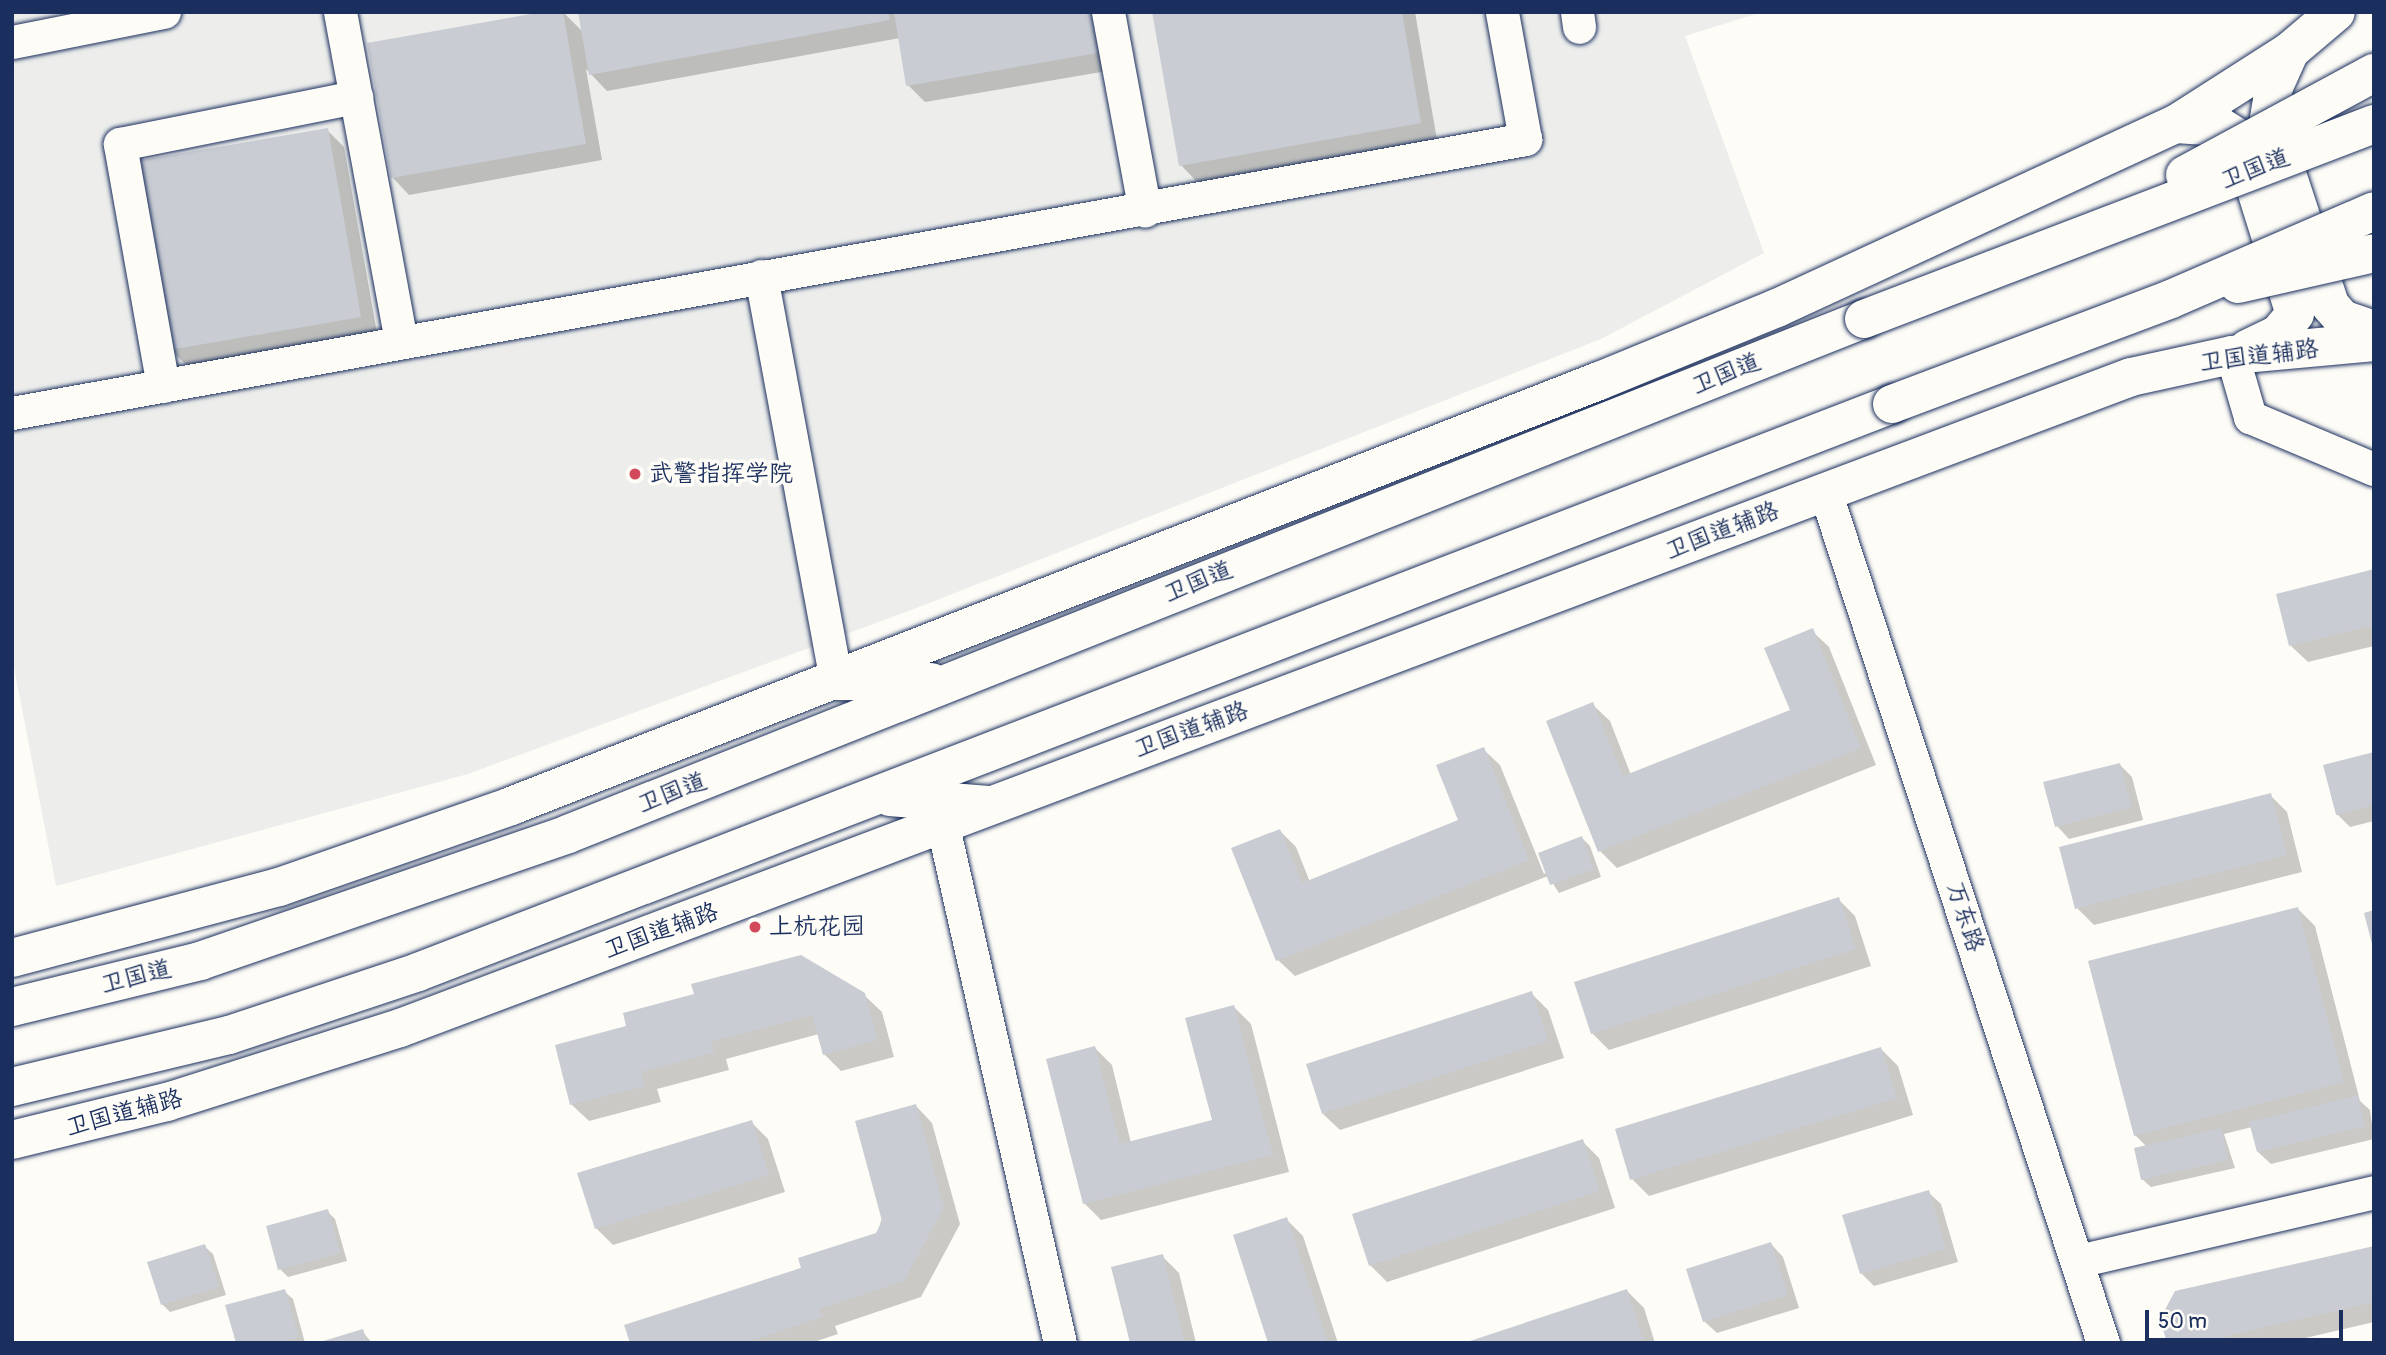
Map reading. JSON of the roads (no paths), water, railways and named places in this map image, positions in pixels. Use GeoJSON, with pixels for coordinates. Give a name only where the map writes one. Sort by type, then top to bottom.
{"type":"FeatureCollection","features":[{"type":"Feature","properties":{"kind":"main road"},"geometry":{"type":"LineString","coordinates":[[12,958],[279,887],[511,806],[836,681],[1688,345],[2176,124],[2290,51],[2336,12]]}},
{"type":"Feature","properties":{"kind":"main road"},"geometry":{"type":"LineString","coordinates":[[2290,51],[2274,87],[2269,119],[2330,305],[2342,319],[2374,330]]}},
{"type":"Feature","properties":{"kind":"main road"},"geometry":{"type":"LineString","coordinates":[[2049,248],[2374,73]]}},
{"type":"Feature","properties":{"kind":"main road"},"geometry":{"type":"LineString","coordinates":[[2176,124],[2221,127],[2240,139],[2295,314],[2278,334],[2232,355]]}},
{"type":"Feature","properties":{"kind":"main road","name":"卫国道"},"geometry":{"type":"LineString","coordinates":[[12,1007],[201,961],[568,834],[1864,319],[2374,124]]}},
{"type":"Feature","properties":{"kind":"main road"},"geometry":{"type":"LineString","coordinates":[[12,1087],[229,1035],[485,948],[1892,404],[2171,299],[2374,211]]}},
{"type":"Feature","properties":{"kind":"main road"},"geometry":{"type":"LineString","coordinates":[[2171,299],[2374,253]]}},
{"type":"Feature","properties":{"kind":"main road","name":"卫国道辅路"},"geometry":{"type":"LineString","coordinates":[[12,1140],[167,1102],[400,1028],[2131,377],[2232,355],[2374,342]]}},
{"type":"Feature","properties":{"kind":"main road"},"geometry":{"type":"LineString","coordinates":[[836,681],[947,682]]}},
{"type":"Feature","properties":{"kind":"main road"},"geometry":{"type":"LineString","coordinates":[[780,750],[836,681]]}},
{"type":"Feature","properties":{"kind":"main road"},"geometry":{"type":"LineString","coordinates":[[880,796],[988,805]]}},
{"type":"Feature","properties":{"kind":"main road"},"geometry":{"type":"LineString","coordinates":[[400,1028],[485,948]]}},
{"type":"Feature","properties":{"kind":"street"},"geometry":{"type":"LineString","coordinates":[[12,42],[164,12]]}},
{"type":"Feature","properties":{"kind":"street"},"geometry":{"type":"LineString","coordinates":[[340,12],[401,342]]}},
{"type":"Feature","properties":{"kind":"street"},"geometry":{"type":"LineString","coordinates":[[1108,12],[1145,211]]}},
{"type":"Feature","properties":{"kind":"street"},"geometry":{"type":"LineString","coordinates":[[12,413],[761,276],[1145,211],[1525,139],[1502,12]]}},
{"type":"Feature","properties":{"kind":"street"},"geometry":{"type":"LineString","coordinates":[[163,386],[120,144],[356,97]]}},
{"type":"Feature","properties":{"kind":"street"},"geometry":{"type":"LineString","coordinates":[[761,276],[836,681]]}},
{"type":"Feature","properties":{"kind":"street"},"geometry":{"type":"LineString","coordinates":[[2232,355],[2250,417],[2374,469]]}},
{"type":"Feature","properties":{"kind":"street","name":"万东路"},"geometry":{"type":"LineString","coordinates":[[1825,491],[2103,1343]]}},
{"type":"Feature","properties":{"kind":"street"},"geometry":{"type":"LineString","coordinates":[[942,822],[1060,1343]]}},
{"type":"Feature","properties":{"kind":"street"},"geometry":{"type":"LineString","coordinates":[[2078,1261],[2374,1192]]}},
{"type":"Feature","properties":{"kind":"place","name":"武警指挥学院"},"geometry":{"type":"Point","coordinates":[635,474]}},
{"type":"Feature","properties":{"kind":"place","name":"上杭花园"},"geometry":{"type":"Point","coordinates":[755,927]}}]}
